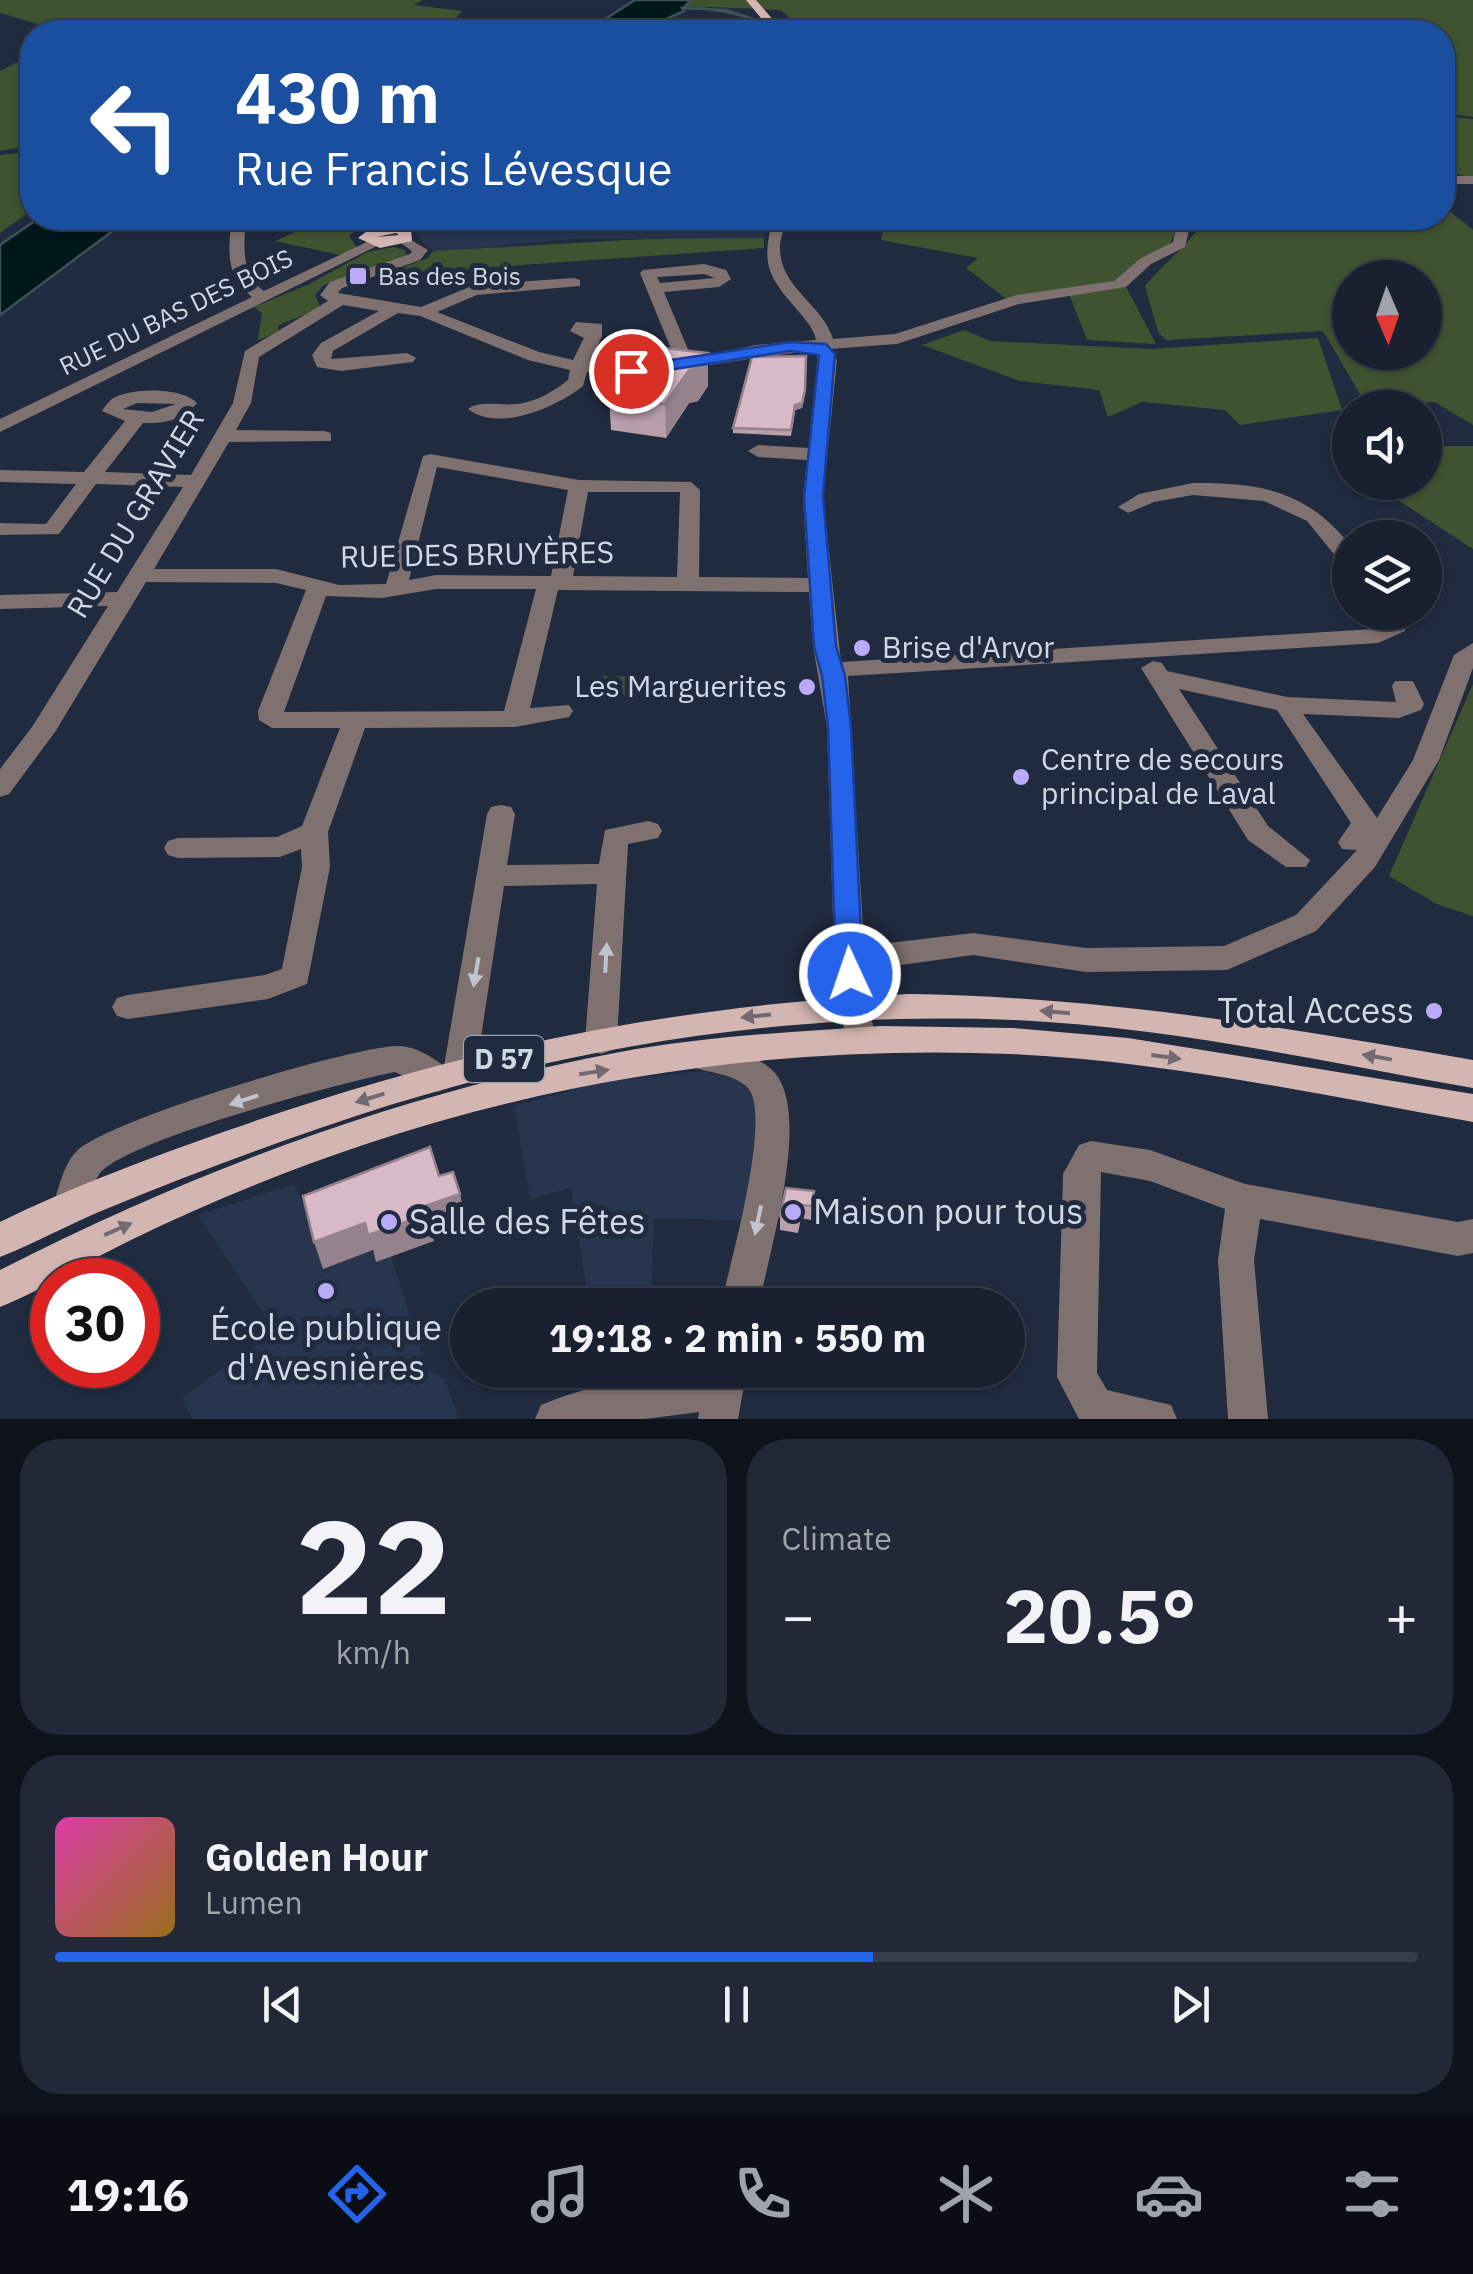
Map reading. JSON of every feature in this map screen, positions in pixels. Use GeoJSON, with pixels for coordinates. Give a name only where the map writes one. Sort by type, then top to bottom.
{"type":"FeatureCollection","features":[{"type":"Feature","properties":{"kind":"main road"},"geometry":{"type":"LineString","coordinates":[[751,0],[768,20]]}},
{"type":"Feature","properties":{"kind":"main road"},"geometry":{"type":"LineString","coordinates":[[374,244],[365,238],[370,232],[403,235],[409,230]]}},
{"type":"Feature","properties":{"kind":"main road","name":"D 57"},"geometry":{"type":"LineString","coordinates":[[448,1074],[601,1041],[743,1017],[853,1007],[1012,1008],[1120,1018],[1473,1074]]}},
{"type":"Feature","properties":{"kind":"main road","name":"D 57"},"geometry":{"type":"LineString","coordinates":[[0,1289],[58,1256],[287,1155],[481,1097],[563,1077],[693,1056],[859,1041],[1013,1042],[1140,1054],[1473,1108]]}},
{"type":"Feature","properties":{"kind":"main road"},"geometry":{"type":"LineString","coordinates":[[0,1240],[71,1205]]}},
{"type":"Feature","properties":{"kind":"street"},"geometry":{"type":"LineString","coordinates":[[240,230],[238,268],[250,290],[263,297]]}},
{"type":"Feature","properties":{"kind":"street"},"geometry":{"type":"LineString","coordinates":[[778,230],[772,258],[779,274],[822,329],[825,339],[820,348]]}},
{"type":"Feature","properties":{"kind":"street"},"geometry":{"type":"LineString","coordinates":[[403,235],[420,250],[415,258],[336,285],[328,295],[423,312],[534,356],[577,366],[631,371],[686,365],[756,350],[897,339],[1017,300],[1120,284],[1146,260],[1180,244],[1182,230]]}},
{"type":"Feature","properties":{"kind":"street","name":"RUE DU BAS DES BOIS"},"geometry":{"type":"LineString","coordinates":[[0,426],[374,244]]}},
{"type":"Feature","properties":{"kind":"street"},"geometry":{"type":"LineString","coordinates":[[423,312],[474,290],[574,284]]}},
{"type":"Feature","properties":{"kind":"street"},"geometry":{"type":"LineString","coordinates":[[654,288],[686,365]]}},
{"type":"Feature","properties":{"kind":"street"},"geometry":{"type":"LineString","coordinates":[[239,309],[251,313],[253,336],[340,300]]}},
{"type":"Feature","properties":{"kind":"street"},"geometry":{"type":"LineString","coordinates":[[394,309],[327,347],[321,355],[322,363],[341,366],[407,358]]}},
{"type":"Feature","properties":{"kind":"street","name":"RUE DU GRAVIER"},"geometry":{"type":"LineString","coordinates":[[0,788],[42,732],[121,599],[198,482],[242,403],[253,336]]}},
{"type":"Feature","properties":{"kind":"street"},"geometry":{"type":"LineString","coordinates":[[476,410],[521,412],[562,394],[578,382],[577,366],[594,336]]}},
{"type":"Feature","properties":{"kind":"street"},"geometry":{"type":"LineString","coordinates":[[820,348],[828,360],[814,496],[825,646],[834,676],[840,727],[849,960],[859,1041]]}},
{"type":"Feature","properties":{"kind":"street"},"geometry":{"type":"LineString","coordinates":[[0,529],[52,530],[138,416]]}},
{"type":"Feature","properties":{"kind":"street"},"geometry":{"type":"LineString","coordinates":[[221,436],[324,437]]}},
{"type":"Feature","properties":{"kind":"street"},"geometry":{"type":"LineString","coordinates":[[758,451],[819,455]]}},
{"type":"Feature","properties":{"kind":"street"},"geometry":{"type":"LineString","coordinates":[[396,588],[411,535],[412,510],[430,460],[579,486],[684,486],[690,490],[688,584]]}},
{"type":"Feature","properties":{"kind":"street"},"geometry":{"type":"LineString","coordinates":[[2,469],[90,478],[198,482]]}},
{"type":"Feature","properties":{"kind":"street"},"geometry":{"type":"LineString","coordinates":[[515,719],[579,486]]}},
{"type":"Feature","properties":{"kind":"street"},"geometry":{"type":"LineString","coordinates":[[1128,507],[1143,497],[1220,488],[1263,494],[1310,514],[1332,539]]}},
{"type":"Feature","properties":{"kind":"street","name":"RUE DES BRUYÈRES"},"geometry":{"type":"LineString","coordinates":[[136,575],[276,576],[339,592],[436,582],[820,585]]}},
{"type":"Feature","properties":{"kind":"street"},"geometry":{"type":"LineString","coordinates":[[318,585],[271,711],[272,720],[515,719],[560,712]]}},
{"type":"Feature","properties":{"kind":"street"},"geometry":{"type":"LineString","coordinates":[[0,602],[121,599]]}},
{"type":"Feature","properties":{"kind":"street"},"geometry":{"type":"LineString","coordinates":[[834,676],[842,670],[1378,636],[1390,630]]}},
{"type":"Feature","properties":{"kind":"street"},"geometry":{"type":"LineString","coordinates":[[849,960],[972,944],[1086,960],[1228,958],[1306,923],[1364,860],[1426,760],[1466,655],[1473,650]]}},
{"type":"Feature","properties":{"kind":"street"},"geometry":{"type":"LineString","coordinates":[[1143,651],[1258,833],[1296,860]]}},
{"type":"Feature","properties":{"kind":"street"},"geometry":{"type":"LineString","coordinates":[[1159,677],[1287,705],[1398,710],[1412,704],[1404,686]]}},
{"type":"Feature","properties":{"kind":"street"},"geometry":{"type":"LineString","coordinates":[[1287,705],[1293,721],[1366,822],[1365,829],[1352,842]]}},
{"type":"Feature","properties":{"kind":"street"},"geometry":{"type":"LineString","coordinates":[[128,1007],[268,988],[296,976],[316,868],[314,832],[355,721]]}},
{"type":"Feature","properties":{"kind":"street"},"geometry":{"type":"LineString","coordinates":[[71,1205],[88,1161],[122,1141],[286,1086],[398,1058],[448,1074],[492,876],[501,814]]}},
{"type":"Feature","properties":{"kind":"street"},"geometry":{"type":"LineString","coordinates":[[601,1041],[610,874],[616,837],[648,831]]}},
{"type":"Feature","properties":{"kind":"street"},"geometry":{"type":"LineString","coordinates":[[178,848],[280,847],[314,832]]}},
{"type":"Feature","properties":{"kind":"street"},"geometry":{"type":"LineString","coordinates":[[492,876],[610,874]]}},
{"type":"Feature","properties":{"kind":"street"},"geometry":{"type":"LineString","coordinates":[[693,1056],[735,1064],[760,1075],[771,1090],[776,1107],[776,1135],[744,1288]]}},
{"type":"Feature","properties":{"kind":"street"},"geometry":{"type":"LineString","coordinates":[[1157,1419],[1096,1408],[1077,1377],[1081,1174],[1091,1156],[1149,1163],[1244,1200],[1458,1238],[1473,1236]]}},
{"type":"Feature","properties":{"kind":"street"},"geometry":{"type":"LineString","coordinates":[[1244,1200],[1236,1260],[1248,1419]]}},
{"type":"Feature","properties":{"kind":"street"},"geometry":{"type":"LineString","coordinates":[[555,1419],[572,1412],[684,1392],[722,1394]]}},
{"type":"Feature","properties":{"kind":"shaded area"},"geometry":{"type":"Polygon","coordinates":[[[635,0],[691,0],[684,7],[711,9],[682,8],[684,11],[666,20],[604,20],[635,0]]]}},
{"type":"Feature","properties":{"kind":"shaded area"},"geometry":{"type":"Polygon","coordinates":[[[22,230],[114,230],[0,315],[0,245],[22,230]]]}},
{"type":"Feature","properties":{"kind":"shaded area"},"geometry":{"type":"Polygon","coordinates":[[[417,230],[766,230],[764,238],[572,239],[435,252],[417,236],[417,230]]]}},
{"type":"Feature","properties":{"kind":"shaded area"},"geometry":{"type":"Polygon","coordinates":[[[703,1071],[752,1083],[763,1106],[742,1220],[654,1218],[652,1288],[586,1288],[571,1188],[530,1199],[514,1106],[606,1081],[703,1071]]]}},
{"type":"Feature","properties":{"kind":"shaded area","name":"École publique d'Avesnières"},"geometry":{"type":"Polygon","coordinates":[[[294,1184],[312,1223],[373,1250],[376,1261],[391,1257],[427,1369],[445,1380],[459,1419],[192,1419],[182,1398],[275,1331],[198,1215],[294,1184]]]}},
{"type":"Feature","properties":{"kind":"green space"},"geometry":{"type":"Polygon","coordinates":[[[0,0],[423,0],[414,5],[462,11],[454,20],[24,20],[0,13],[0,0]]]}},
{"type":"Feature","properties":{"kind":"green space"},"geometry":{"type":"Polygon","coordinates":[[[691,0],[1473,0],[1473,117],[1455,115],[1455,20],[821,20],[790,18],[781,10],[683,6],[691,0]]]}},
{"type":"Feature","properties":{"kind":"green space"},"geometry":{"type":"Polygon","coordinates":[[[20,61],[20,147],[0,151],[0,71],[20,61]]]}},
{"type":"Feature","properties":{"kind":"green space"},"geometry":{"type":"Polygon","coordinates":[[[1455,117],[1473,119],[1473,178],[1455,174],[1455,117]]]}},
{"type":"Feature","properties":{"kind":"green space"},"geometry":{"type":"Polygon","coordinates":[[[20,153],[20,219],[0,233],[0,155],[20,153]]]}},
{"type":"Feature","properties":{"kind":"green space"},"geometry":{"type":"Polygon","coordinates":[[[1455,216],[1473,230],[1473,425],[1442,406],[1442,390],[1358,390],[1346,370],[1442,370],[1442,260],[1332,260],[1332,346],[1323,331],[1166,340],[1158,332],[1145,286],[1197,230],[1455,230],[1455,216]]]}},
{"type":"Feature","properties":{"kind":"green space"},"geometry":{"type":"Polygon","coordinates":[[[299,230],[357,230],[349,236],[357,248],[340,255],[275,241],[299,230]]]}},
{"type":"Feature","properties":{"kind":"green space"},"geometry":{"type":"Polygon","coordinates":[[[883,230],[1173,230],[1175,235],[1167,248],[1142,258],[1109,285],[1008,300],[966,268],[978,258],[881,240],[883,230]]]}},
{"type":"Feature","properties":{"kind":"green space"},"geometry":{"type":"Polygon","coordinates":[[[764,238],[764,248],[382,275],[428,258],[433,251],[646,239],[764,238]]]}},
{"type":"Feature","properties":{"kind":"green space"},"geometry":{"type":"Polygon","coordinates":[[[393,247],[405,250],[406,256],[324,285],[315,295],[320,306],[278,326],[278,333],[258,340],[262,313],[254,307],[307,285],[368,252],[393,247]]]}},
{"type":"Feature","properties":{"kind":"green space"},"geometry":{"type":"Polygon","coordinates":[[[1126,287],[1156,344],[1087,340],[1069,294],[1126,287]]]}},
{"type":"Feature","properties":{"kind":"green space"},"geometry":{"type":"Polygon","coordinates":[[[964,330],[990,341],[1150,349],[1318,338],[1335,390],[1332,390],[1332,411],[1240,425],[1225,410],[1142,402],[1108,417],[1099,390],[1020,381],[922,345],[964,330]]]}},
{"type":"Feature","properties":{"kind":"green space"},"geometry":{"type":"Polygon","coordinates":[[[1442,446],[1473,446],[1473,549],[1442,529],[1442,520],[1429,520],[1398,500],[1442,500],[1442,446]]]}},
{"type":"Feature","properties":{"kind":"green space"},"geometry":{"type":"Polygon","coordinates":[[[603,676],[665,677],[663,696],[600,694],[603,676]]]}},
{"type":"Feature","properties":{"kind":"green space"},"geometry":{"type":"Polygon","coordinates":[[[1473,684],[1473,916],[1437,904],[1389,876],[1473,684]]]}},
{"type":"Feature","properties":{"kind":"building"},"geometry":{"type":"Polygon","coordinates":[[[655,347],[708,353],[697,368],[689,370],[665,404],[609,397],[655,347]]]}},
{"type":"Feature","properties":{"kind":"building"},"geometry":{"type":"Polygon","coordinates":[[[806,356],[805,390],[802,403],[795,405],[791,430],[733,428],[752,357],[806,356]]]}},
{"type":"Feature","properties":{"kind":"building"},"geometry":{"type":"Polygon","coordinates":[[[430,1147],[439,1176],[453,1172],[460,1194],[425,1206],[428,1214],[368,1235],[365,1223],[314,1242],[303,1196],[430,1147]]]}},
{"type":"Feature","properties":{"kind":"building"},"geometry":{"type":"Polygon","coordinates":[[[786,1188],[814,1191],[812,1206],[802,1205],[799,1219],[780,1216],[786,1188]]]}},
{"type":"Feature","properties":{"kind":"place","name":"Bas des Bois"},"geometry":{"type":"Point","coordinates":[358,276]}},
{"type":"Feature","properties":{"kind":"place","name":"Brise d'Arvor"},"geometry":{"type":"Point","coordinates":[862,648]}},
{"type":"Feature","properties":{"kind":"place","name":"Les Marguerites"},"geometry":{"type":"Point","coordinates":[807,687]}},
{"type":"Feature","properties":{"kind":"place","name":"Centre de secours principal de Laval"},"geometry":{"type":"Point","coordinates":[1021,777]}},
{"type":"Feature","properties":{"kind":"place","name":"Total Access"},"geometry":{"type":"Point","coordinates":[1434,1011]}},
{"type":"Feature","properties":{"kind":"place","name":"Maison pour tous"},"geometry":{"type":"Point","coordinates":[793,1212]}},
{"type":"Feature","properties":{"kind":"place","name":"Salle des Fêtes"},"geometry":{"type":"Point","coordinates":[389,1222]}},
{"type":"Feature","properties":{"kind":"place","name":"École publique d'Avesnières"},"geometry":{"type":"Point","coordinates":[326,1291]}},
{"type":"Feature","properties":{"kind":"route"},"geometry":{"type":"LineString","coordinates":[[631,371],[790,346],[820,348],[827,354],[814,496],[825,646],[834,676],[840,727],[850,974]]}}]}
